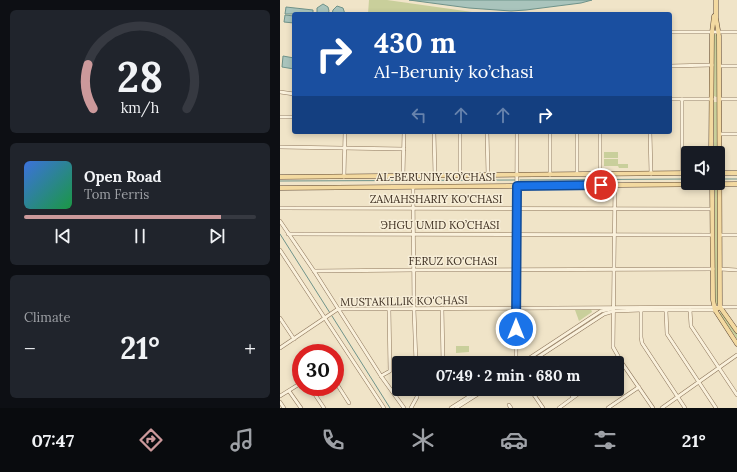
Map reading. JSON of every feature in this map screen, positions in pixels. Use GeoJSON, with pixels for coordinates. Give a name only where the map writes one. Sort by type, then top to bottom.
{"type":"FeatureCollection","features":[{"type":"Feature","properties":{"kind":"main road"},"geometry":{"type":"LineString","coordinates":[[715,0],[716,18],[719,32],[720,146]]}},
{"type":"Feature","properties":{"kind":"main road"},"geometry":{"type":"LineString","coordinates":[[712,146],[712,32],[715,0]]}},
{"type":"Feature","properties":{"kind":"main road","name":"AL-BERUNIY KO’CHASI"},"geometry":{"type":"LineString","coordinates":[[280,177],[681,173]]}},
{"type":"Feature","properties":{"kind":"main road"},"geometry":{"type":"LineString","coordinates":[[725,173],[737,173]]}},
{"type":"Feature","properties":{"kind":"main road","name":"AL-BERUNIY KO’CHASI"},"geometry":{"type":"LineString","coordinates":[[280,188],[681,184]]}},
{"type":"Feature","properties":{"kind":"main road","name":"AL-BERUNIY KO’CHASI"},"geometry":{"type":"LineString","coordinates":[[725,184],[737,184]]}},
{"type":"Feature","properties":{"kind":"main road"},"geometry":{"type":"LineString","coordinates":[[712,190],[715,309],[737,344]]}},
{"type":"Feature","properties":{"kind":"main road"},"geometry":{"type":"LineString","coordinates":[[720,190],[720,308],[737,331]]}},
{"type":"Feature","properties":{"kind":"main road"},"geometry":{"type":"LineString","coordinates":[[715,309],[720,308]]}},
{"type":"Feature","properties":{"kind":"street"},"geometry":{"type":"LineString","coordinates":[[672,32],[737,32]]}},
{"type":"Feature","properties":{"kind":"street"},"geometry":{"type":"LineString","coordinates":[[672,66],[712,65]]}},
{"type":"Feature","properties":{"kind":"street"},"geometry":{"type":"LineString","coordinates":[[720,66],[737,66]]}},
{"type":"Feature","properties":{"kind":"street"},"geometry":{"type":"LineString","coordinates":[[280,92],[292,94]]}},
{"type":"Feature","properties":{"kind":"street"},"geometry":{"type":"LineString","coordinates":[[672,100],[712,99]]}},
{"type":"Feature","properties":{"kind":"street"},"geometry":{"type":"LineString","coordinates":[[720,99],[737,99]]}},
{"type":"Feature","properties":{"kind":"street"},"geometry":{"type":"LineString","coordinates":[[682,100],[682,146]]}},
{"type":"Feature","properties":{"kind":"street"},"geometry":{"type":"LineString","coordinates":[[280,117],[292,117]]}},
{"type":"Feature","properties":{"kind":"street"},"geometry":{"type":"LineString","coordinates":[[344,134],[344,177]]}},
{"type":"Feature","properties":{"kind":"street"},"geometry":{"type":"LineString","coordinates":[[403,176],[404,134]]}},
{"type":"Feature","properties":{"kind":"street"},"geometry":{"type":"LineString","coordinates":[[434,134],[434,176]]}},
{"type":"Feature","properties":{"kind":"street"},"geometry":{"type":"LineString","coordinates":[[460,134],[460,176]]}},
{"type":"Feature","properties":{"kind":"street"},"geometry":{"type":"LineString","coordinates":[[487,134],[488,175]]}},
{"type":"Feature","properties":{"kind":"street"},"geometry":{"type":"LineString","coordinates":[[516,356],[517,134]]}},
{"type":"Feature","properties":{"kind":"street"},"geometry":{"type":"LineString","coordinates":[[550,134],[550,175]]}},
{"type":"Feature","properties":{"kind":"street"},"geometry":{"type":"LineString","coordinates":[[577,134],[577,174]]}},
{"type":"Feature","properties":{"kind":"street"},"geometry":{"type":"LineString","coordinates":[[600,134],[600,174]]}},
{"type":"Feature","properties":{"kind":"street"},"geometry":{"type":"LineString","coordinates":[[650,134],[651,174]]}},
{"type":"Feature","properties":{"kind":"street"},"geometry":{"type":"LineString","coordinates":[[720,134],[737,134]]}},
{"type":"Feature","properties":{"kind":"street"},"geometry":{"type":"LineString","coordinates":[[280,147],[404,149]]}},
{"type":"Feature","properties":{"kind":"street"},"geometry":{"type":"LineString","coordinates":[[615,185],[613,347],[618,356]]}},
{"type":"Feature","properties":{"kind":"street"},"geometry":{"type":"LineString","coordinates":[[413,186],[416,356]]}},
{"type":"Feature","properties":{"kind":"street","name":"ZAMAHSHARIY KO'CHASI"},"geometry":{"type":"LineString","coordinates":[[280,208],[712,209]]}},
{"type":"Feature","properties":{"kind":"street"},"geometry":{"type":"LineString","coordinates":[[280,221],[381,376],[404,408]]}},
{"type":"Feature","properties":{"kind":"street","name":"ЭHGU UMID KO’CHASI"},"geometry":{"type":"LineString","coordinates":[[288,234],[712,235]]}},
{"type":"Feature","properties":{"kind":"street"},"geometry":{"type":"LineString","coordinates":[[720,235],[737,235]]}},
{"type":"Feature","properties":{"kind":"street"},"geometry":{"type":"LineString","coordinates":[[280,250],[384,408]]}},
{"type":"Feature","properties":{"kind":"street","name":"FERUZ KO'CHASI"},"geometry":{"type":"LineString","coordinates":[[314,271],[516,269],[713,270]]}},
{"type":"Feature","properties":{"kind":"street"},"geometry":{"type":"LineString","coordinates":[[720,269],[737,270]]}},
{"type":"Feature","properties":{"kind":"street"},"geometry":{"type":"LineString","coordinates":[[720,308],[737,307]]}},
{"type":"Feature","properties":{"kind":"street"},"geometry":{"type":"LineString","coordinates":[[442,308],[443,356]]}},
{"type":"Feature","properties":{"kind":"street","name":"MUSTAKILLIK KO'CHASI"},"geometry":{"type":"LineString","coordinates":[[280,348],[338,310],[442,308],[715,309]]}},
{"type":"Feature","properties":{"kind":"street"},"geometry":{"type":"LineString","coordinates":[[381,376],[390,371],[389,309]]}},
{"type":"Feature","properties":{"kind":"street"},"geometry":{"type":"LineString","coordinates":[[533,356],[601,311],[614,309]]}},
{"type":"Feature","properties":{"kind":"street"},"geometry":{"type":"LineString","coordinates":[[540,356],[614,309]]}},
{"type":"Feature","properties":{"kind":"street","name":"MUSTAKILLIK KO'CHASI"},"geometry":{"type":"LineString","coordinates":[[614,309],[666,311],[715,309]]}},
{"type":"Feature","properties":{"kind":"street"},"geometry":{"type":"LineString","coordinates":[[641,310],[640,337],[642,343],[685,408]]}},
{"type":"Feature","properties":{"kind":"street"},"geometry":{"type":"LineString","coordinates":[[690,310],[690,326],[737,395]]}},
{"type":"Feature","properties":{"kind":"street"},"geometry":{"type":"LineString","coordinates":[[666,311],[667,334],[716,408]]}},
{"type":"Feature","properties":{"kind":"street"},"geometry":{"type":"LineString","coordinates":[[280,318],[294,339]]}},
{"type":"Feature","properties":{"kind":"street"},"geometry":{"type":"LineString","coordinates":[[662,408],[737,355]]}},
{"type":"Feature","properties":{"kind":"street"},"geometry":{"type":"LineString","coordinates":[[624,366],[653,408]]}},
{"type":"Feature","properties":{"kind":"street"},"geometry":{"type":"LineString","coordinates":[[608,408],[639,387]]}},
{"type":"Feature","properties":{"kind":"street"},"geometry":{"type":"LineString","coordinates":[[280,396],[292,389]]}},
{"type":"Feature","properties":{"kind":"street"},"geometry":{"type":"LineString","coordinates":[[289,391],[301,408]]}},
{"type":"Feature","properties":{"kind":"street"},"geometry":{"type":"LineString","coordinates":[[344,395],[349,403]]}},
{"type":"Feature","properties":{"kind":"street"},"geometry":{"type":"LineString","coordinates":[[316,396],[324,408]]}},
{"type":"Feature","properties":{"kind":"street"},"geometry":{"type":"LineString","coordinates":[[411,408],[417,396]]}},
{"type":"Feature","properties":{"kind":"street"},"geometry":{"type":"LineString","coordinates":[[451,408],[470,396]]}},
{"type":"Feature","properties":{"kind":"street"},"geometry":{"type":"LineString","coordinates":[[456,408],[475,396]]}},
{"type":"Feature","properties":{"kind":"street"},"geometry":{"type":"LineString","coordinates":[[535,396],[543,408]]}},
{"type":"Feature","properties":{"kind":"street"},"geometry":{"type":"LineString","coordinates":[[559,408],[573,397]]}},
{"type":"Feature","properties":{"kind":"street"},"geometry":{"type":"LineString","coordinates":[[280,402],[284,408]]}},
{"type":"Feature","properties":{"kind":"green space"},"geometry":{"type":"Polygon","coordinates":[[[369,0],[387,0],[472,12],[368,12],[369,0]]]}},
{"type":"Feature","properties":{"kind":"green space"},"geometry":{"type":"Polygon","coordinates":[[[713,35],[718,35],[718,97],[714,96],[713,35]]]}},
{"type":"Feature","properties":{"kind":"green space"},"geometry":{"type":"Polygon","coordinates":[[[714,102],[717,102],[718,146],[714,146],[714,102]]]}},
{"type":"Feature","properties":{"kind":"green space"},"geometry":{"type":"Polygon","coordinates":[[[604,152],[618,152],[618,158],[604,158],[604,152]]]}},
{"type":"Feature","properties":{"kind":"green space"},"geometry":{"type":"Polygon","coordinates":[[[604,159],[618,159],[618,164],[628,164],[628,168],[604,166],[604,159]]]}},
{"type":"Feature","properties":{"kind":"green space"},"geometry":{"type":"Polygon","coordinates":[[[715,190],[718,190],[718,304],[715,305],[715,190]]]}},
{"type":"Feature","properties":{"kind":"green space"},"geometry":{"type":"Polygon","coordinates":[[[591,309],[592,312],[579,321],[575,310],[591,309]]]}},
{"type":"Feature","properties":{"kind":"green space"},"geometry":{"type":"Polygon","coordinates":[[[722,312],[737,333],[737,339],[719,313],[722,312]]]}},
{"type":"Feature","properties":{"kind":"green space"},"geometry":{"type":"Polygon","coordinates":[[[456,346],[469,346],[469,352],[456,353],[456,346]]]}},
{"type":"Feature","properties":{"kind":"water"},"geometry":{"type":"Polygon","coordinates":[[[409,0],[592,0],[581,3],[511,11],[469,8],[409,0]]]}},
{"type":"Feature","properties":{"kind":"water"},"geometry":{"type":"Polygon","coordinates":[[[323,4],[328,7],[329,11],[317,12],[317,8],[323,4]]]}},
{"type":"Feature","properties":{"kind":"water"},"geometry":{"type":"Polygon","coordinates":[[[337,6],[343,8],[344,12],[332,12],[337,6]]]}},
{"type":"Feature","properties":{"kind":"water"},"geometry":{"type":"Polygon","coordinates":[[[286,7],[313,10],[313,12],[292,12],[292,14],[285,14],[286,7]]]}},
{"type":"Feature","properties":{"kind":"water"},"geometry":{"type":"Polygon","coordinates":[[[285,15],[292,16],[292,23],[284,22],[285,15]]]}},
{"type":"Feature","properties":{"kind":"water"},"geometry":{"type":"Polygon","coordinates":[[[283,56],[292,58],[292,69],[282,67],[283,56]]]}},
{"type":"Feature","properties":{"kind":"waterway"},"geometry":{"type":"LineString","coordinates":[[520,180],[681,179]]}},
{"type":"Feature","properties":{"kind":"waterway"},"geometry":{"type":"LineString","coordinates":[[725,179],[737,179]]}},
{"type":"Feature","properties":{"kind":"waterway"},"geometry":{"type":"LineString","coordinates":[[280,181],[515,180]]}},
{"type":"Feature","properties":{"kind":"waterway"},"geometry":{"type":"LineString","coordinates":[[280,234],[330,313]]}},
{"type":"Feature","properties":{"kind":"waterway"},"geometry":{"type":"LineString","coordinates":[[332,316],[390,408]]}},
{"type":"Feature","properties":{"kind":"route"},"geometry":{"type":"LineString","coordinates":[[516,329],[517,186],[601,185]]}}]}
